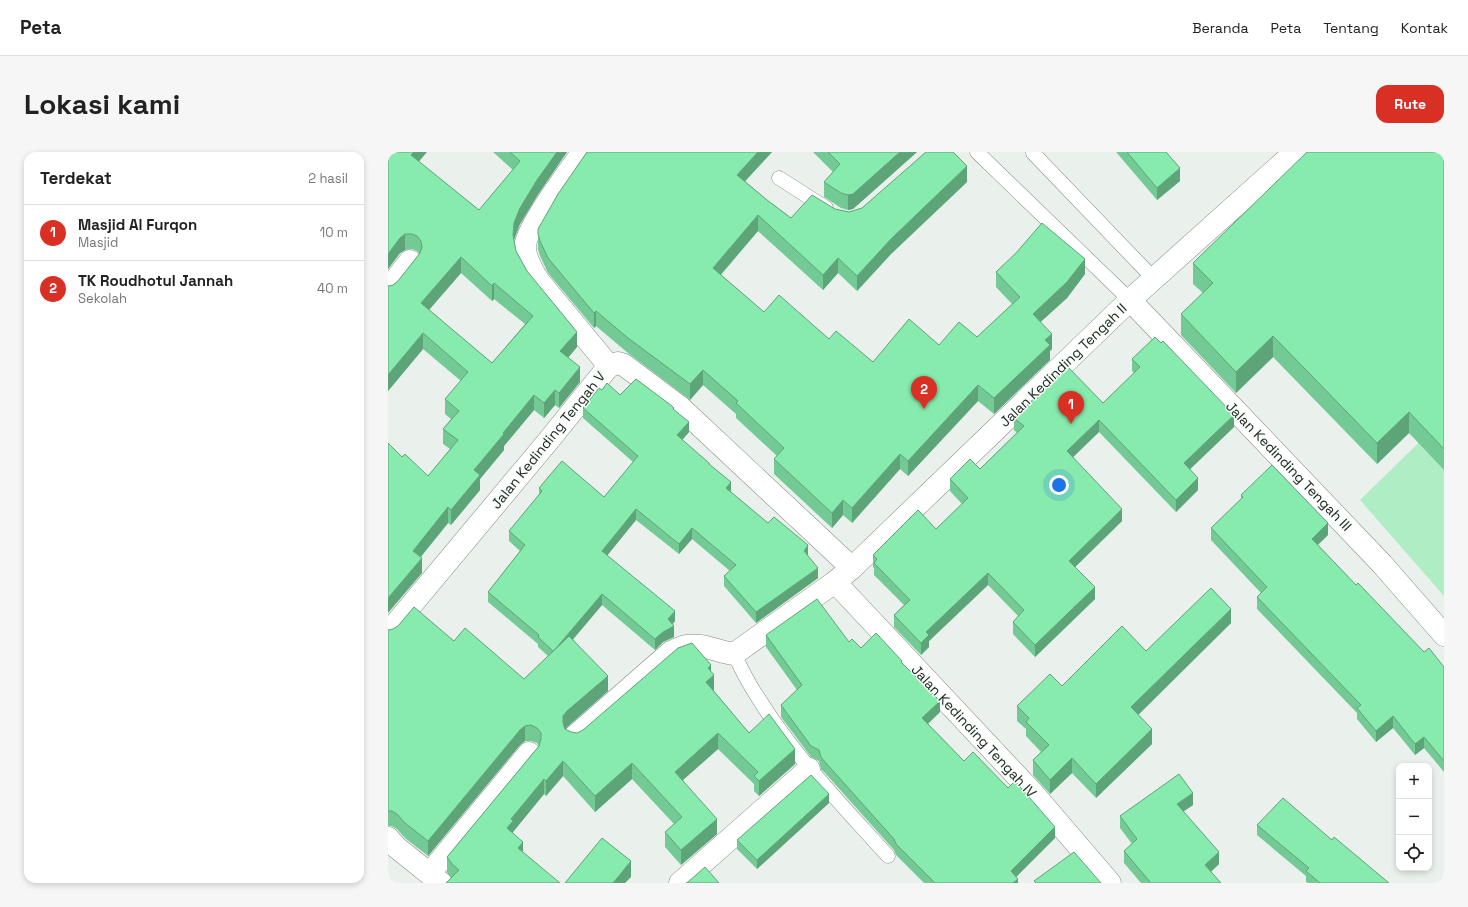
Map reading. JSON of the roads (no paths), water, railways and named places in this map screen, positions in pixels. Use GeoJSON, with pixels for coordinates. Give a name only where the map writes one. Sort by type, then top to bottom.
{"type":"FeatureCollection","features":[{"type":"Feature","properties":{"kind":"street"},"geometry":{"type":"LineString","coordinates":[[580,152],[579,157],[532,228],[525,247],[529,265],[538,280],[609,366]]}},
{"type":"Feature","properties":{"kind":"street","name":"Jalan Kedinding Tengah II"},"geometry":{"type":"LineString","coordinates":[[734,654],[835,582],[852,568],[1130,300],[1295,152]]}},
{"type":"Feature","properties":{"kind":"street"},"geometry":{"type":"LineString","coordinates":[[388,289],[410,262]]}},
{"type":"Feature","properties":{"kind":"street","name":"Jalan Kedinding Tengah III"},"geometry":{"type":"LineString","coordinates":[[1130,300],[1382,564],[1444,635]]}},
{"type":"Feature","properties":{"kind":"street","name":"Jalan Kedinding Tengah V"},"geometry":{"type":"LineString","coordinates":[[388,633],[609,366],[618,363],[624,365],[680,407],[852,568]]}},
{"type":"Feature","properties":{"kind":"street","name":"Jalan Kedinding Tengah IV"},"geometry":{"type":"LineString","coordinates":[[835,582],[1032,792],[1110,883]]}},
{"type":"Feature","properties":{"kind":"street"},"geometry":{"type":"LineString","coordinates":[[575,736],[671,652],[687,646],[697,646],[734,654]]}},
{"type":"Feature","properties":{"kind":"street"},"geometry":{"type":"LineString","coordinates":[[391,846],[436,878],[529,753]]}},
{"type":"Feature","properties":{"kind":"street"},"geometry":{"type":"LineString","coordinates":[[680,883],[809,769]]}},
{"type":"Feature","properties":{"kind":"lane"},"geometry":{"type":"LineString","coordinates":[[977,152],[1130,300]]}},
{"type":"Feature","properties":{"kind":"lane"},"geometry":{"type":"LineString","coordinates":[[1033,153],[1154,279]]}},
{"type":"Feature","properties":{"kind":"lane"},"geometry":{"type":"LineString","coordinates":[[779,178],[837,216]]}},
{"type":"Feature","properties":{"kind":"lane"},"geometry":{"type":"LineString","coordinates":[[734,654],[757,696],[809,769],[888,856]]}},
{"type":"Feature","properties":{"kind":"place","name":"TK Roudhotul Jannah"},"geometry":{"type":"Point","coordinates":[924,409]}},
{"type":"Feature","properties":{"kind":"place","name":"Masjid Al Furqon"},"geometry":{"type":"Point","coordinates":[1071,424]}}]}
